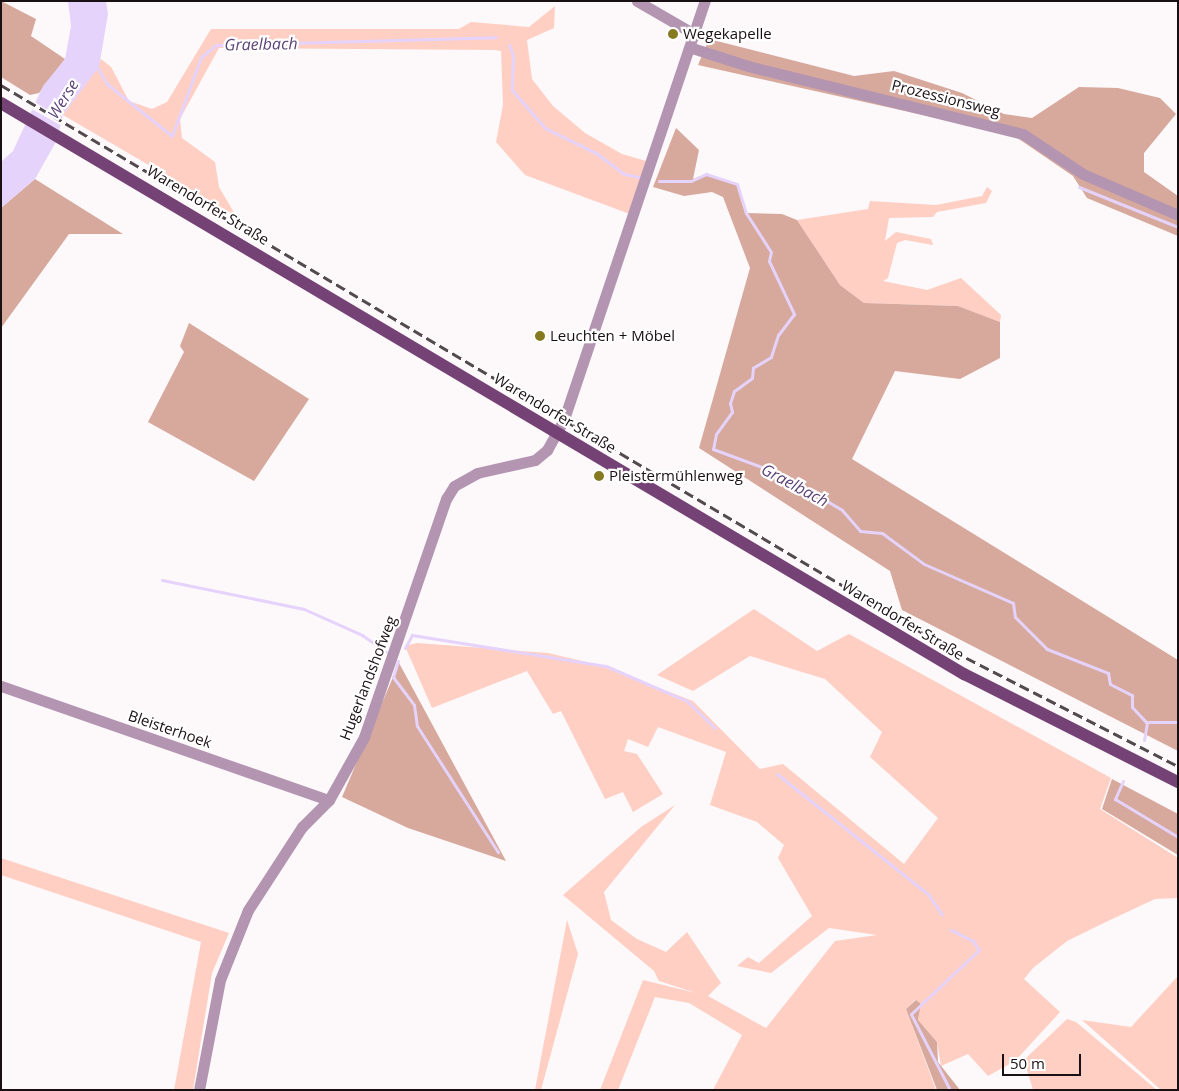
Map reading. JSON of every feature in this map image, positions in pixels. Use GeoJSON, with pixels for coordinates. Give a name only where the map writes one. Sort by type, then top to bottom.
{"type":"FeatureCollection","features":[{"type":"Feature","properties":{"kind":"main road","name":"Warendorfer Straße"},"geometry":{"type":"LineString","coordinates":[[1,103],[980,683],[1178,782]]}},
{"type":"Feature","properties":{"kind":"street"},"geometry":{"type":"LineString","coordinates":[[637,1],[696,35]]}},
{"type":"Feature","properties":{"kind":"street"},"geometry":{"type":"LineString","coordinates":[[557,433],[692,48],[705,1]]}},
{"type":"Feature","properties":{"kind":"street","name":"Prozessionsweg"},"geometry":{"type":"LineString","coordinates":[[692,48],[748,66],[1023,134],[1083,174],[1178,215]]}},
{"type":"Feature","properties":{"kind":"street","name":"Hugerlandshofweg"},"geometry":{"type":"LineString","coordinates":[[199,1090],[220,980],[248,910],[302,827],[328,800],[368,728],[446,499],[459,483],[477,473],[535,460],[557,433]]}},
{"type":"Feature","properties":{"kind":"street","name":"Bleisterhoek"},"geometry":{"type":"LineString","coordinates":[[1,686],[328,800]]}},
{"type":"Feature","properties":{"kind":"shaded area"},"geometry":{"type":"Polygon","coordinates":[[[1,1],[36,19],[31,36],[65,59],[39,93],[30,95],[1,77],[1,1]]]}},
{"type":"Feature","properties":{"kind":"shaded area"},"geometry":{"type":"Polygon","coordinates":[[[555,6],[554,28],[527,40],[532,79],[553,106],[585,133],[622,154],[653,163],[635,216],[525,175],[496,142],[503,105],[501,51],[219,48],[180,119],[182,138],[215,162],[219,187],[236,216],[63,115],[101,59],[111,67],[129,101],[152,109],[167,102],[211,29],[459,29],[471,22],[529,27],[555,6]]]}},
{"type":"Feature","properties":{"kind":"shaded area"},"geometry":{"type":"Polygon","coordinates":[[[709,39],[854,76],[894,71],[962,93],[1004,114],[1032,118],[1079,87],[1118,88],[1160,98],[1176,114],[1144,153],[1144,172],[1178,196],[1178,236],[1087,198],[1073,176],[1013,135],[698,65],[709,39]]]}},
{"type":"Feature","properties":{"kind":"shaded area"},"geometry":{"type":"Polygon","coordinates":[[[676,128],[699,150],[693,179],[706,174],[737,184],[746,213],[782,214],[797,220],[840,285],[864,303],[958,306],[1000,322],[1000,358],[960,379],[895,371],[852,459],[1178,660],[1178,751],[902,610],[890,571],[699,448],[750,268],[723,197],[712,192],[684,196],[653,187],[676,128]]]}},
{"type":"Feature","properties":{"kind":"shaded area"},"geometry":{"type":"Polygon","coordinates":[[[35,179],[123,234],[69,234],[1,328],[1,208],[35,179]]]}},
{"type":"Feature","properties":{"kind":"shaded area"},"geometry":{"type":"Polygon","coordinates":[[[987,187],[992,191],[986,203],[937,212],[933,217],[889,218],[885,241],[896,232],[931,239],[933,245],[905,240],[897,243],[888,278],[883,281],[927,290],[961,278],[1001,315],[1000,322],[958,306],[864,303],[840,285],[797,220],[868,209],[870,201],[936,205],[982,196],[987,187]]]}},
{"type":"Feature","properties":{"kind":"shaded area"},"geometry":{"type":"Polygon","coordinates":[[[189,323],[309,399],[254,481],[148,422],[184,352],[180,346],[189,323]]]}},
{"type":"Feature","properties":{"kind":"shaded area"},"geometry":{"type":"Polygon","coordinates":[[[754,609],[817,651],[849,634],[1111,778],[1100,809],[1178,858],[1178,898],[1155,899],[1110,920],[1067,941],[1033,968],[1024,979],[1060,1012],[1015,1061],[988,1076],[968,1054],[941,1066],[937,1042],[918,1020],[921,1004],[915,1000],[906,1009],[936,1090],[713,1090],[742,1035],[689,1003],[655,997],[618,1090],[600,1090],[643,980],[696,993],[659,981],[654,971],[563,895],[641,827],[675,805],[604,892],[611,920],[637,939],[666,952],[687,932],[721,983],[708,996],[766,1028],[835,941],[877,935],[829,928],[771,973],[737,966],[748,957],[759,963],[812,916],[778,858],[784,845],[757,822],[710,805],[726,752],[658,727],[648,747],[628,739],[624,751],[637,754],[663,794],[633,812],[623,792],[605,799],[561,711],[553,714],[527,671],[432,708],[405,646],[417,643],[548,653],[599,665],[693,701],[760,769],[783,764],[904,864],[938,818],[870,757],[882,732],[825,679],[750,656],[693,691],[657,675],[754,609]]]}},
{"type":"Feature","properties":{"kind":"shaded area"},"geometry":{"type":"Polygon","coordinates":[[[399,663],[506,861],[408,828],[342,797],[399,663]]]}},
{"type":"Feature","properties":{"kind":"shaded area"},"geometry":{"type":"Polygon","coordinates":[[[1112,779],[1178,814],[1178,855],[1102,809],[1112,779]]]}},
{"type":"Feature","properties":{"kind":"shaded area"},"geometry":{"type":"Polygon","coordinates":[[[1,858],[229,933],[212,973],[193,1090],[174,1090],[201,942],[1,875],[1,858]]]}},
{"type":"Feature","properties":{"kind":"shaded area"},"geometry":{"type":"Polygon","coordinates":[[[567,920],[578,954],[541,1090],[535,1090],[567,920]]]}},
{"type":"Feature","properties":{"kind":"shaded area"},"geometry":{"type":"Polygon","coordinates":[[[1178,976],[1178,1090],[1161,1090],[1082,1020],[1131,1027],[1178,976]]]}},
{"type":"Feature","properties":{"kind":"shaded area"},"geometry":{"type":"Polygon","coordinates":[[[916,1000],[921,1004],[918,1020],[937,1042],[938,1062],[960,1090],[937,1090],[906,1009],[916,1000]]]}},
{"type":"Feature","properties":{"kind":"shaded area"},"geometry":{"type":"Polygon","coordinates":[[[1067,1019],[1076,1022],[1157,1090],[1033,1090],[1024,1060],[1067,1019]]]}},
{"type":"Feature","properties":{"kind":"water","name":"Werse"},"geometry":{"type":"Polygon","coordinates":[[[68,1],[106,1],[108,14],[99,67],[63,115],[57,140],[35,179],[1,208],[1,162],[13,151],[43,86],[65,59],[71,26],[68,1]]]}},
{"type":"Feature","properties":{"kind":"pier"},"geometry":{"type":"Polygon","coordinates":[[[33,101],[64,120],[62,126],[30,108],[33,101]]]}},
{"type":"Feature","properties":{"kind":"waterway","name":"Graelbach"},"geometry":{"type":"LineString","coordinates":[[96,65],[107,84],[172,136],[201,57],[216,45],[496,37]]}},
{"type":"Feature","properties":{"kind":"waterway","name":"Graelbach"},"geometry":{"type":"LineString","coordinates":[[509,45],[513,55],[512,90],[545,128],[596,153],[624,174],[639,177]]}},
{"type":"Feature","properties":{"kind":"waterway","name":"Graelbach"},"geometry":{"type":"LineString","coordinates":[[659,181],[691,181],[706,174],[737,184],[746,213],[771,252],[769,261],[794,314],[778,335],[771,357],[753,368],[752,378],[734,391],[730,403],[732,412],[716,434],[713,449],[781,474],[842,510],[860,531],[882,533],[924,564],[1013,603],[1015,617],[1047,649],[1108,673],[1110,684],[1132,695],[1132,707],[1146,722],[1178,722]]}},
{"type":"Feature","properties":{"kind":"waterway"},"geometry":{"type":"LineString","coordinates":[[1079,187],[1178,227]]}},
{"type":"Feature","properties":{"kind":"waterway"},"geometry":{"type":"LineString","coordinates":[[162,580],[304,609],[362,635],[386,652]]}},
{"type":"Feature","properties":{"kind":"waterway"},"geometry":{"type":"LineString","coordinates":[[405,648],[412,635],[606,666],[687,701],[715,728]]}},
{"type":"Feature","properties":{"kind":"waterway"},"geometry":{"type":"LineString","coordinates":[[398,661],[393,677],[414,705],[417,726],[498,852]]}},
{"type":"Feature","properties":{"kind":"waterway"},"geometry":{"type":"LineString","coordinates":[[1144,740],[1147,723]]}},
{"type":"Feature","properties":{"kind":"waterway"},"geometry":{"type":"LineString","coordinates":[[777,774],[928,894],[942,915]]}},
{"type":"Feature","properties":{"kind":"waterway"},"geometry":{"type":"LineString","coordinates":[[1123,781],[1115,799],[1178,837]]}},
{"type":"Feature","properties":{"kind":"waterway"},"geometry":{"type":"LineString","coordinates":[[950,1090],[911,1014],[979,950],[973,941],[951,930]]}},
{"type":"Feature","properties":{"kind":"railway"},"geometry":{"type":"LineString","coordinates":[[1,85],[953,651],[1178,766]]}},
{"type":"Feature","properties":{"kind":"place","name":"Wegekapelle"},"geometry":{"type":"Point","coordinates":[673,34]}},
{"type":"Feature","properties":{"kind":"place","name":"Leuchten + Möbel"},"geometry":{"type":"Point","coordinates":[540,336]}},
{"type":"Feature","properties":{"kind":"place","name":"Pleistermühlenweg"},"geometry":{"type":"Point","coordinates":[599,476]}}]}
